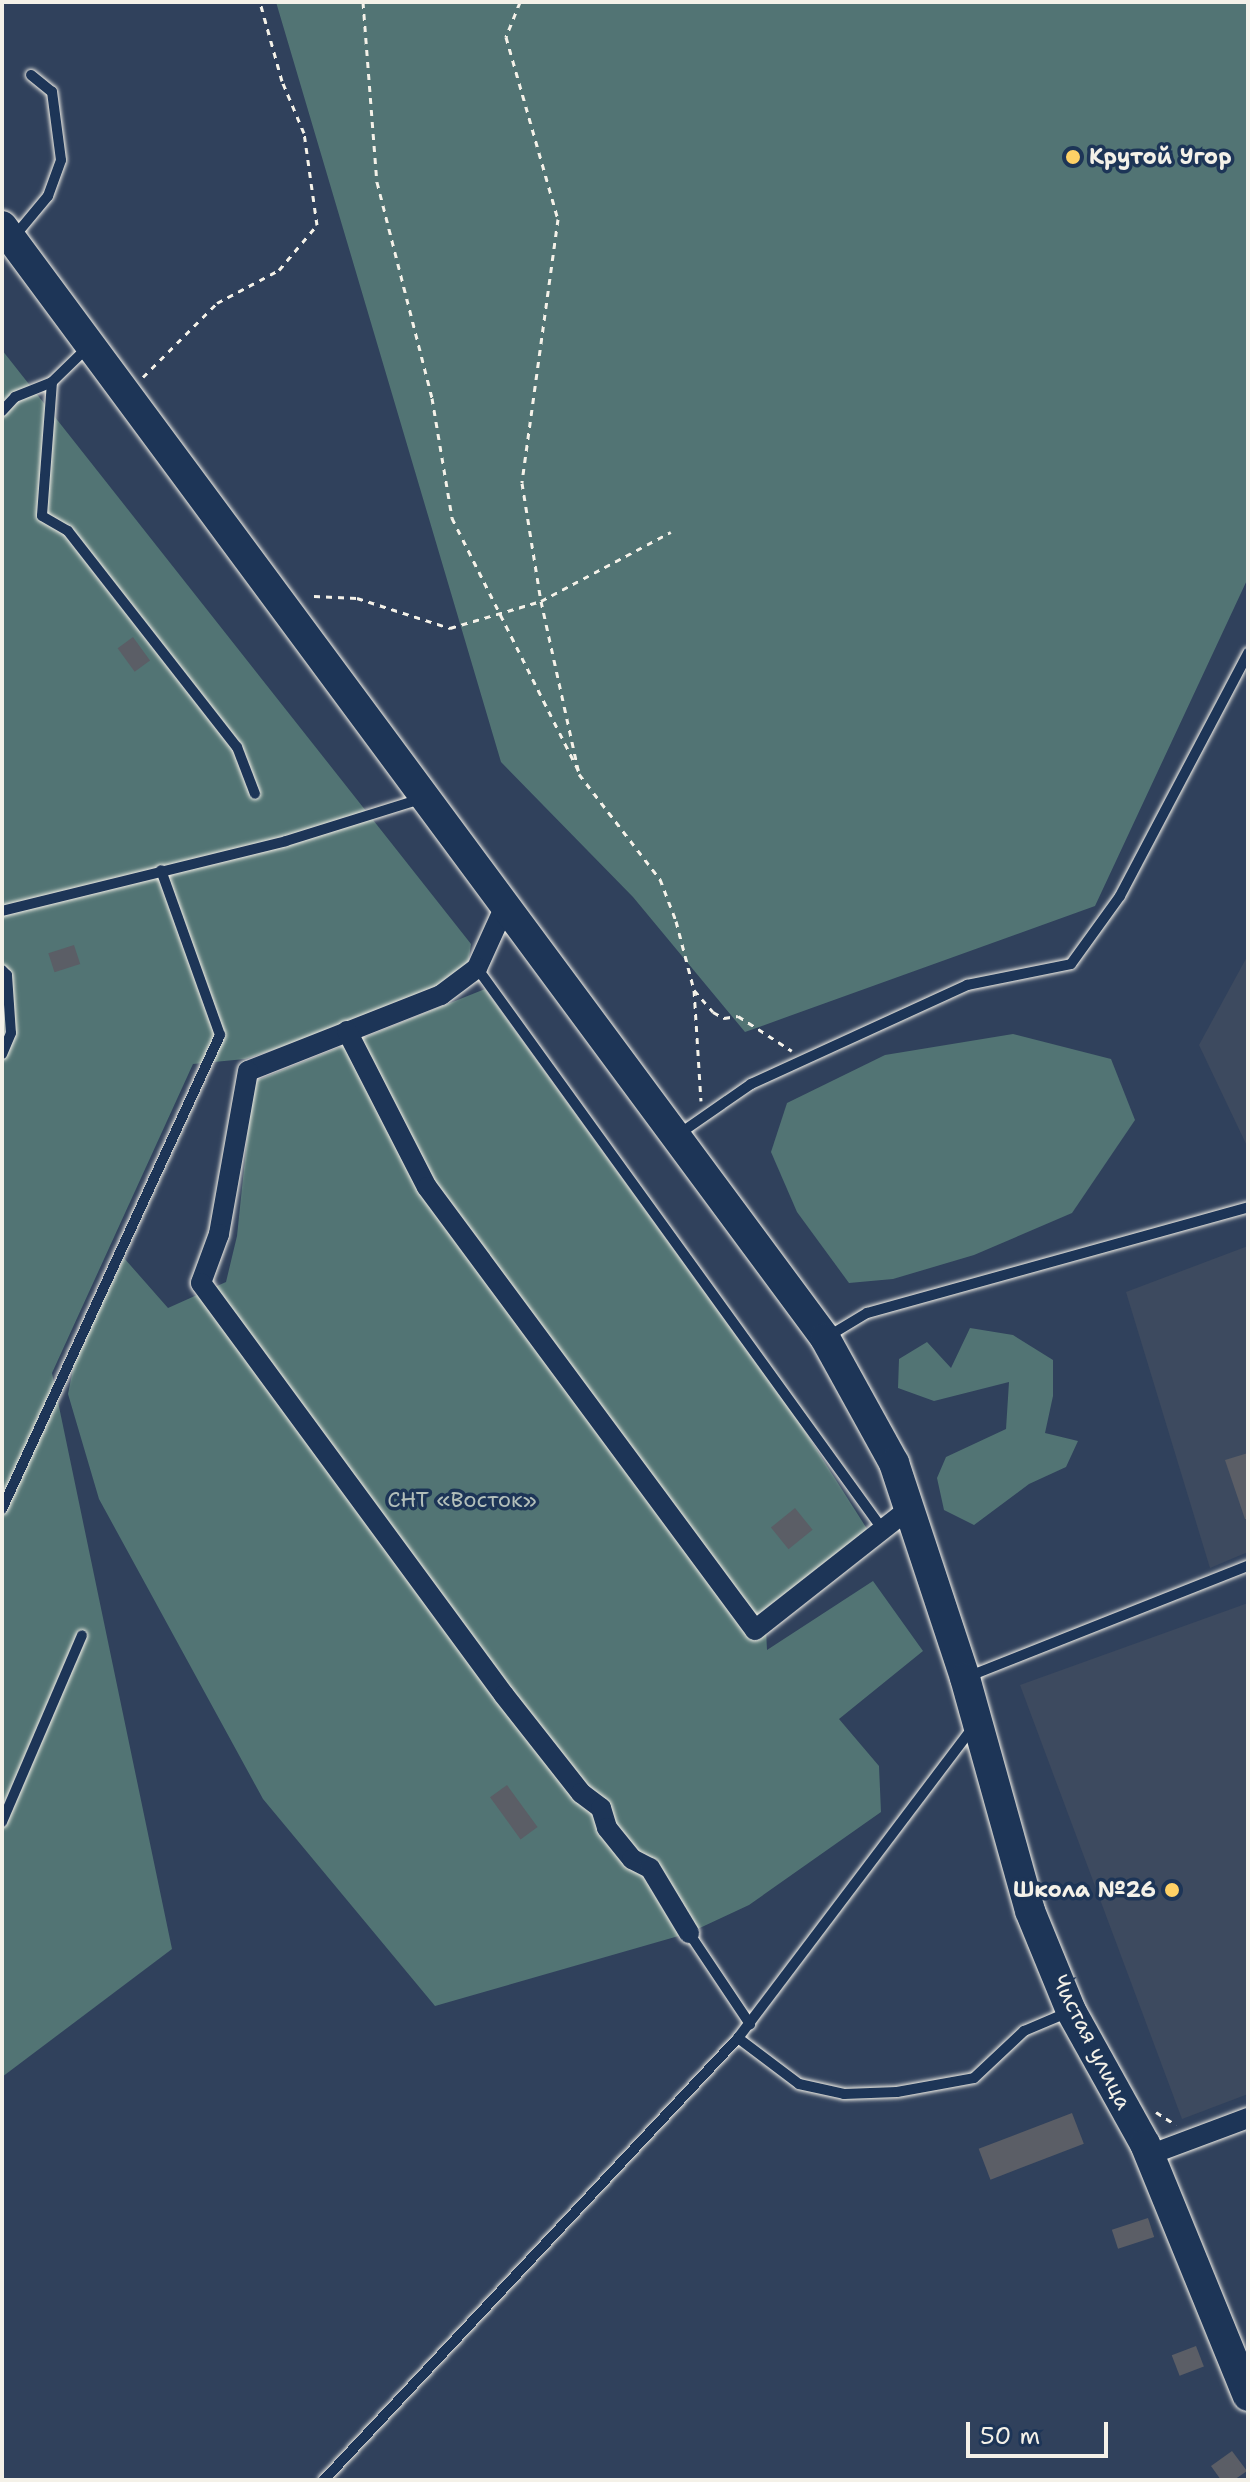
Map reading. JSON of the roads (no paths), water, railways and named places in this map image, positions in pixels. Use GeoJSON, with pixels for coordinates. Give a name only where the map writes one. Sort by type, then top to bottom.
{"type":"FeatureCollection","features":[{"type":"Feature","properties":{"kind":"main road","name":"Чистая улица"},"geometry":{"type":"LineString","coordinates":[[7,233],[825,1338],[894,1463],[965,1678],[1030,1911],[1071,2011],[1149,2155],[1248,2396]]}},
{"type":"Feature","properties":{"kind":"street"},"geometry":{"type":"LineString","coordinates":[[506,904],[477,968],[441,995],[248,1071],[219,1234],[201,1283],[504,1695],[581,1793],[601,1808],[607,1828],[632,1859],[650,1868],[689,1933]]}},
{"type":"Feature","properties":{"kind":"street"},"geometry":{"type":"LineString","coordinates":[[347,1031],[427,1187],[755,1630],[910,1508]]}},
{"type":"Feature","properties":{"kind":"street"},"geometry":{"type":"LineString","coordinates":[[1149,2155],[1248,2118]]}},
{"type":"Feature","properties":{"kind":"lane"},"geometry":{"type":"LineString","coordinates":[[7,233],[48,196],[61,160],[52,92],[31,75]]}},
{"type":"Feature","properties":{"kind":"lane"},"geometry":{"type":"LineString","coordinates":[[2,411],[15,397],[52,382],[90,345]]}},
{"type":"Feature","properties":{"kind":"lane"},"geometry":{"type":"LineString","coordinates":[[52,382],[42,516],[68,531],[237,747],[255,794]]}},
{"type":"Feature","properties":{"kind":"lane"},"geometry":{"type":"LineString","coordinates":[[677,1135],[701,1117],[798,1061],[967,985],[1071,964],[1120,896],[1248,653]]}},
{"type":"Feature","properties":{"kind":"lane"},"geometry":{"type":"LineString","coordinates":[[2,911],[286,841],[426,797]]}},
{"type":"Feature","properties":{"kind":"lane"},"geometry":{"type":"LineString","coordinates":[[2,1509],[220,1035],[161,870]]}},
{"type":"Feature","properties":{"kind":"lane"},"geometry":{"type":"LineString","coordinates":[[477,968],[883,1530]]}},
{"type":"Feature","properties":{"kind":"lane"},"geometry":{"type":"LineString","coordinates":[[2,970],[7,975],[11,1033],[2,1054]]}},
{"type":"Feature","properties":{"kind":"lane"},"geometry":{"type":"LineString","coordinates":[[825,1338],[867,1313],[1248,1207]]}},
{"type":"Feature","properties":{"kind":"lane"},"geometry":{"type":"LineString","coordinates":[[965,1678],[1248,1566]]}},
{"type":"Feature","properties":{"kind":"lane"},"geometry":{"type":"LineString","coordinates":[[2,1822],[5,1805],[82,1635]]}},
{"type":"Feature","properties":{"kind":"lane"},"geometry":{"type":"LineString","coordinates":[[324,2480],[738,2038],[976,1724]]}},
{"type":"Feature","properties":{"kind":"lane"},"geometry":{"type":"LineString","coordinates":[[689,1933],[750,2024]]}},
{"type":"Feature","properties":{"kind":"lane"},"geometry":{"type":"LineString","coordinates":[[738,2038],[799,2084],[844,2094],[897,2092],[974,2078],[1024,2031],[1071,2011]]}},
{"type":"Feature","properties":{"kind":"place","name":"Крутой Угор"},"geometry":{"type":"Point","coordinates":[1073,157]}},
{"type":"Feature","properties":{"kind":"place","name":"Школа №26"},"geometry":{"type":"Point","coordinates":[1172,1890]}},
{"type":"Feature","properties":{"kind":"park label","name":"СНТ «Восток»"},"geometry":{"type":"Point","coordinates":[462,1500]}}]}
